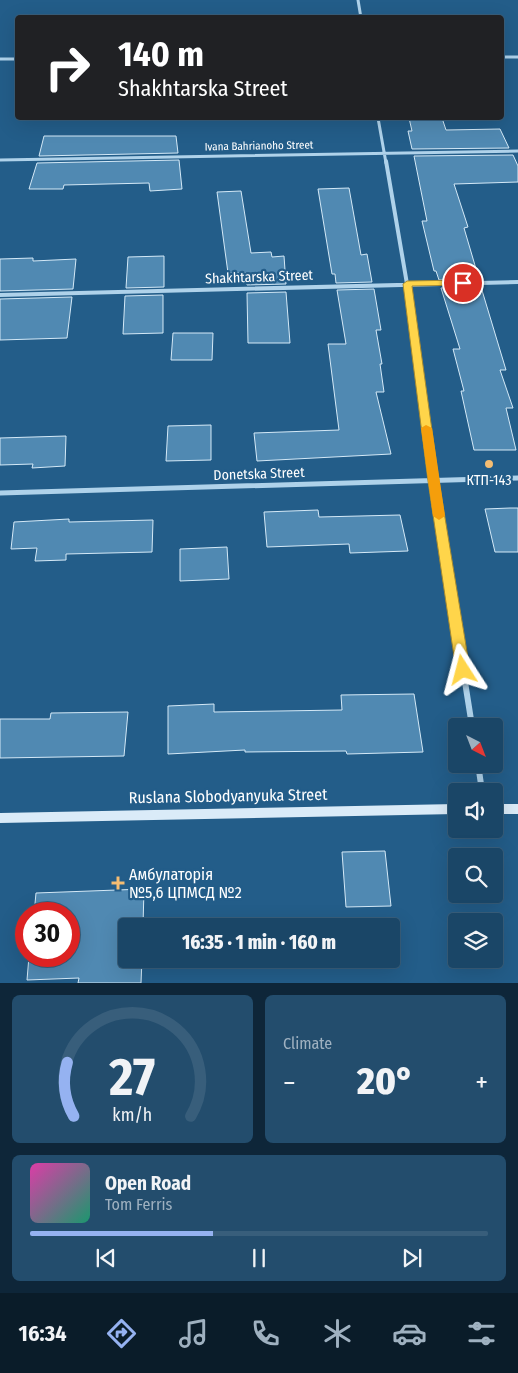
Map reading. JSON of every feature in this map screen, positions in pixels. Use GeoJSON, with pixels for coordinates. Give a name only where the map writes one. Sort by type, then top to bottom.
{"type":"FeatureCollection","features":[{"type":"Feature","properties":{"kind":"main road","name":"Ruslana Slobodyanyuka Street"},"geometry":{"type":"LineString","coordinates":[[0,818],[448,809]]}},
{"type":"Feature","properties":{"kind":"main road"},"geometry":{"type":"LineString","coordinates":[[503,809],[518,809]]}},
{"type":"Feature","properties":{"kind":"street"},"geometry":{"type":"LineString","coordinates":[[358,0],[360,15]]}},
{"type":"Feature","properties":{"kind":"street"},"geometry":{"type":"LineString","coordinates":[[504,57],[518,57]]}},
{"type":"Feature","properties":{"kind":"street"},"geometry":{"type":"LineString","coordinates":[[0,59],[15,59]]}},
{"type":"Feature","properties":{"kind":"street"},"geometry":{"type":"LineString","coordinates":[[378,120],[407,284],[433,481],[471,718]]}},
{"type":"Feature","properties":{"kind":"street","name":"Ivana Bahrianoho Street"},"geometry":{"type":"LineString","coordinates":[[0,160],[518,151]]}},
{"type":"Feature","properties":{"kind":"street","name":"Shakhtarska Street"},"geometry":{"type":"LineString","coordinates":[[0,295],[518,282]]}},
{"type":"Feature","properties":{"kind":"street","name":"Donetska Street"},"geometry":{"type":"LineString","coordinates":[[0,493],[518,478]]}},
{"type":"Feature","properties":{"kind":"building"},"geometry":{"type":"Polygon","coordinates":[[[409,120],[443,120],[446,130],[500,129],[509,148],[412,149],[408,131],[412,131],[409,120]]]}},
{"type":"Feature","properties":{"kind":"building"},"geometry":{"type":"Polygon","coordinates":[[[44,136],[176,136],[178,153],[39,156],[44,136]]]}},
{"type":"Feature","properties":{"kind":"building"},"geometry":{"type":"Polygon","coordinates":[[[513,155],[518,166],[518,182],[454,184],[468,227],[464,228],[479,279],[439,280],[436,271],[434,271],[422,221],[427,221],[414,156],[513,155]]]}},
{"type":"Feature","properties":{"kind":"building"},"geometry":{"type":"Polygon","coordinates":[[[179,160],[182,189],[150,191],[149,183],[64,185],[63,189],[29,189],[37,163],[179,160]]]}},
{"type":"Feature","properties":{"kind":"building"},"geometry":{"type":"Polygon","coordinates":[[[349,188],[361,255],[367,254],[372,282],[336,283],[335,274],[332,274],[318,189],[349,188]]]}},
{"type":"Feature","properties":{"kind":"building"},"geometry":{"type":"Polygon","coordinates":[[[241,191],[251,253],[271,252],[272,257],[284,256],[286,284],[247,285],[246,273],[228,273],[217,192],[241,191]]]}},
{"type":"Feature","properties":{"kind":"building"},"geometry":{"type":"Polygon","coordinates":[[[164,256],[164,287],[126,288],[128,257],[164,256]]]}},
{"type":"Feature","properties":{"kind":"building"},"geometry":{"type":"Polygon","coordinates":[[[33,258],[33,261],[76,259],[73,289],[0,291],[0,259],[33,258]]]}},
{"type":"Feature","properties":{"kind":"building"},"geometry":{"type":"Polygon","coordinates":[[[481,287],[506,370],[500,370],[513,408],[506,408],[516,450],[474,450],[461,391],[464,391],[453,349],[460,349],[441,288],[481,287]]]}},
{"type":"Feature","properties":{"kind":"building"},"geometry":{"type":"Polygon","coordinates":[[[374,289],[381,330],[376,330],[382,364],[380,364],[384,392],[376,392],[391,454],[257,461],[254,433],[339,430],[328,344],[346,344],[337,290],[374,289]]]}},
{"type":"Feature","properties":{"kind":"building"},"geometry":{"type":"Polygon","coordinates":[[[286,292],[290,343],[248,343],[247,293],[286,292]]]}},
{"type":"Feature","properties":{"kind":"building"},"geometry":{"type":"Polygon","coordinates":[[[163,295],[163,333],[123,334],[125,296],[163,295]]]}},
{"type":"Feature","properties":{"kind":"building"},"geometry":{"type":"Polygon","coordinates":[[[72,297],[67,338],[0,340],[0,299],[72,297]]]}},
{"type":"Feature","properties":{"kind":"building"},"geometry":{"type":"Polygon","coordinates":[[[173,333],[213,333],[212,360],[171,360],[173,333]]]}},
{"type":"Feature","properties":{"kind":"building"},"geometry":{"type":"Polygon","coordinates":[[[211,425],[211,460],[166,461],[168,426],[211,425]]]}},
{"type":"Feature","properties":{"kind":"building"},"geometry":{"type":"Polygon","coordinates":[[[66,436],[65,466],[32,468],[33,464],[0,465],[0,438],[66,436]]]}},
{"type":"Feature","properties":{"kind":"building"},"geometry":{"type":"Polygon","coordinates":[[[518,508],[518,552],[495,552],[485,509],[518,508]]]}},
{"type":"Feature","properties":{"kind":"building"},"geometry":{"type":"Polygon","coordinates":[[[318,510],[319,517],[400,515],[408,551],[350,553],[349,544],[267,547],[264,512],[318,510]]]}},
{"type":"Feature","properties":{"kind":"building"},"geometry":{"type":"Polygon","coordinates":[[[69,519],[69,522],[153,520],[152,552],[66,554],[66,560],[35,561],[37,548],[11,549],[14,522],[69,519]]]}},
{"type":"Feature","properties":{"kind":"building"},"geometry":{"type":"Polygon","coordinates":[[[227,547],[229,579],[180,581],[180,549],[227,547]]]}},
{"type":"Feature","properties":{"kind":"building"},"geometry":{"type":"Polygon","coordinates":[[[414,694],[423,752],[347,754],[346,751],[245,752],[245,750],[168,754],[168,706],[214,704],[214,712],[342,710],[341,695],[414,694]]]}},
{"type":"Feature","properties":{"kind":"building"},"geometry":{"type":"Polygon","coordinates":[[[128,712],[124,756],[0,758],[0,719],[50,719],[51,713],[128,712]]]}},
{"type":"Feature","properties":{"kind":"building"},"geometry":{"type":"Polygon","coordinates":[[[385,851],[391,906],[346,907],[342,852],[385,851]]]}},
{"type":"Feature","properties":{"kind":"building"},"geometry":{"type":"Polygon","coordinates":[[[144,889],[143,918],[118,918],[118,968],[142,968],[141,983],[78,983],[79,978],[27,980],[28,967],[80,967],[80,902],[35,902],[36,893],[144,889]]]}},
{"type":"Feature","properties":{"kind":"slow traffic"},"geometry":{"type":"LineString","coordinates":[[426,428],[439,516]]}},
{"type":"Feature","properties":{"kind":"place","name":"КТП-143"},"geometry":{"type":"Point","coordinates":[489,464]}},
{"type":"Feature","properties":{"kind":"place","name":"Амбулаторія №5,6 ЦПМСД №2"},"geometry":{"type":"Point","coordinates":[118,883]}},
{"type":"Feature","properties":{"kind":"route"},"geometry":{"type":"LineString","coordinates":[[463,283],[407,284],[433,481],[463,670]]}}]}
